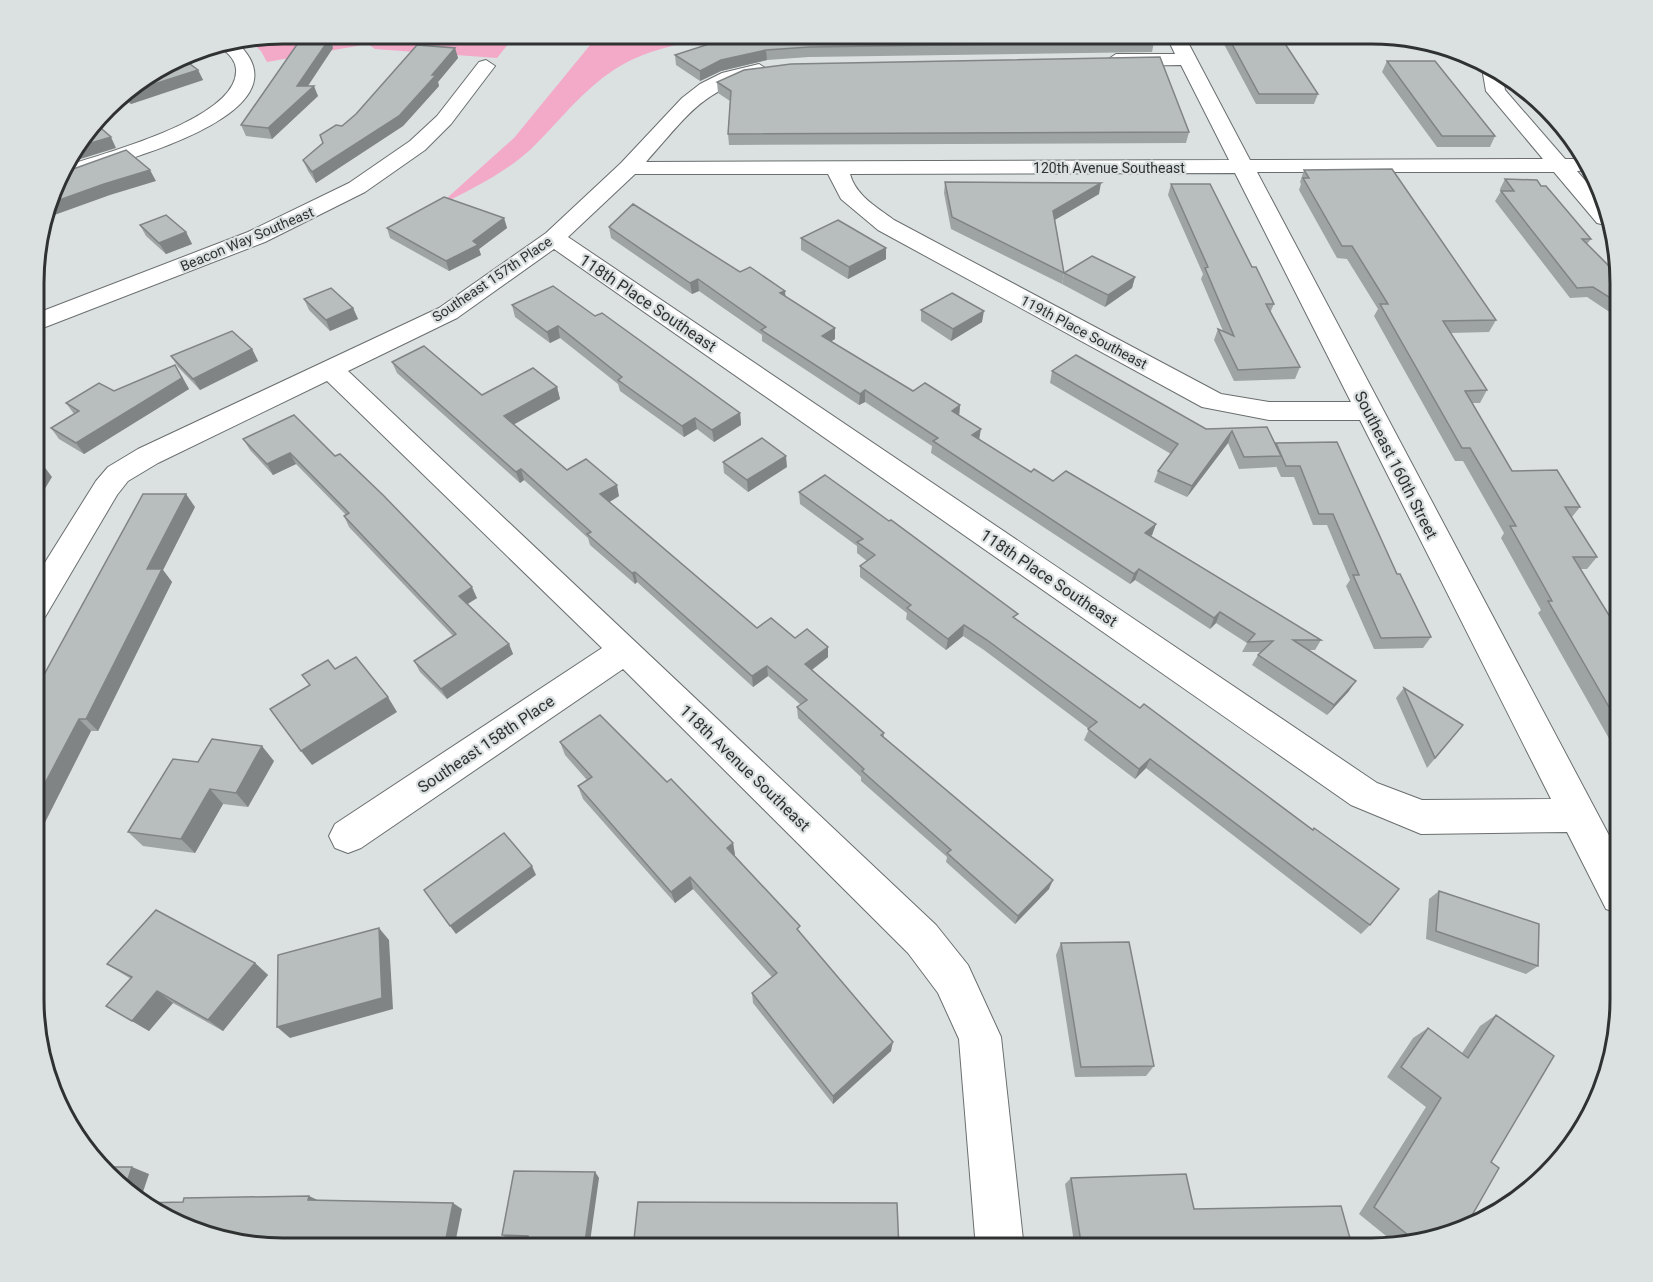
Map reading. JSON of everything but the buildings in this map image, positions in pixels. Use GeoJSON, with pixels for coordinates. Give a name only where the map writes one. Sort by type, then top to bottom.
{"type":"FeatureCollection","features":[{"type":"Feature","properties":{"kind":"street","name":"Southeast 160th Street"},"geometry":{"type":"LineString","coordinates":[[1180,44],[1367,411],[1610,877]]}},
{"type":"Feature","properties":{"kind":"street"},"geometry":{"type":"LineString","coordinates":[[71,171],[175,133],[206,119],[237,97],[246,76],[244,63],[232,49]]}},
{"type":"Feature","properties":{"kind":"street"},"geometry":{"type":"LineString","coordinates":[[1093,60],[1187,59]]}},
{"type":"Feature","properties":{"kind":"street","name":"Beacon Way Southeast"},"geometry":{"type":"LineString","coordinates":[[44,320],[262,235],[318,209],[381,171],[419,141],[444,119],[486,66]]}},
{"type":"Feature","properties":{"kind":"street","name":"Southeast 157th Place"},"geometry":{"type":"LineString","coordinates":[[44,591],[106,488],[118,474],[148,456],[448,313],[554,238],[629,168],[689,102],[707,88],[729,77],[778,68]]}},
{"type":"Feature","properties":{"kind":"street"},"geometry":{"type":"LineString","coordinates":[[1493,78],[1496,91],[1598,210]]}},
{"type":"Feature","properties":{"kind":"street","name":"120th Avenue Southeast"},"geometry":{"type":"LineString","coordinates":[[629,168],[1578,165]]}},
{"type":"Feature","properties":{"kind":"street","name":"119th Place Southeast"},"geometry":{"type":"LineString","coordinates":[[838,168],[839,179],[844,189],[855,201],[886,225],[1212,401],[1238,409],[1275,414],[1367,411]]}},
{"type":"Feature","properties":{"kind":"street","name":"118th Place Southeast"},"geometry":{"type":"LineString","coordinates":[[554,238],[1364,794],[1421,817],[1578,815]]}},
{"type":"Feature","properties":{"kind":"street","name":"118th Avenue Southeast"},"geometry":{"type":"LineString","coordinates":[[331,370],[483,511],[624,651],[922,939],[953,979],[980,1036],[999,1238]]}},
{"type":"Feature","properties":{"kind":"street","name":"Southeast 158th Place"},"geometry":{"type":"LineString","coordinates":[[348,836],[624,651]]}},
{"type":"Feature","properties":{"kind":"shaded area"},"geometry":{"type":"Polygon","coordinates":[[[368,44],[267,62],[255,45],[368,44]]]}},
{"type":"Feature","properties":{"kind":"shaded area"},"geometry":{"type":"Polygon","coordinates":[[[368,44],[508,44],[497,58],[375,49],[368,44]]]}},
{"type":"Feature","properties":{"kind":"shaded area"},"geometry":{"type":"Polygon","coordinates":[[[591,44],[683,44],[650,52],[609,73],[585,93],[521,158],[486,181],[437,207],[514,138],[591,44]]]}}]}
